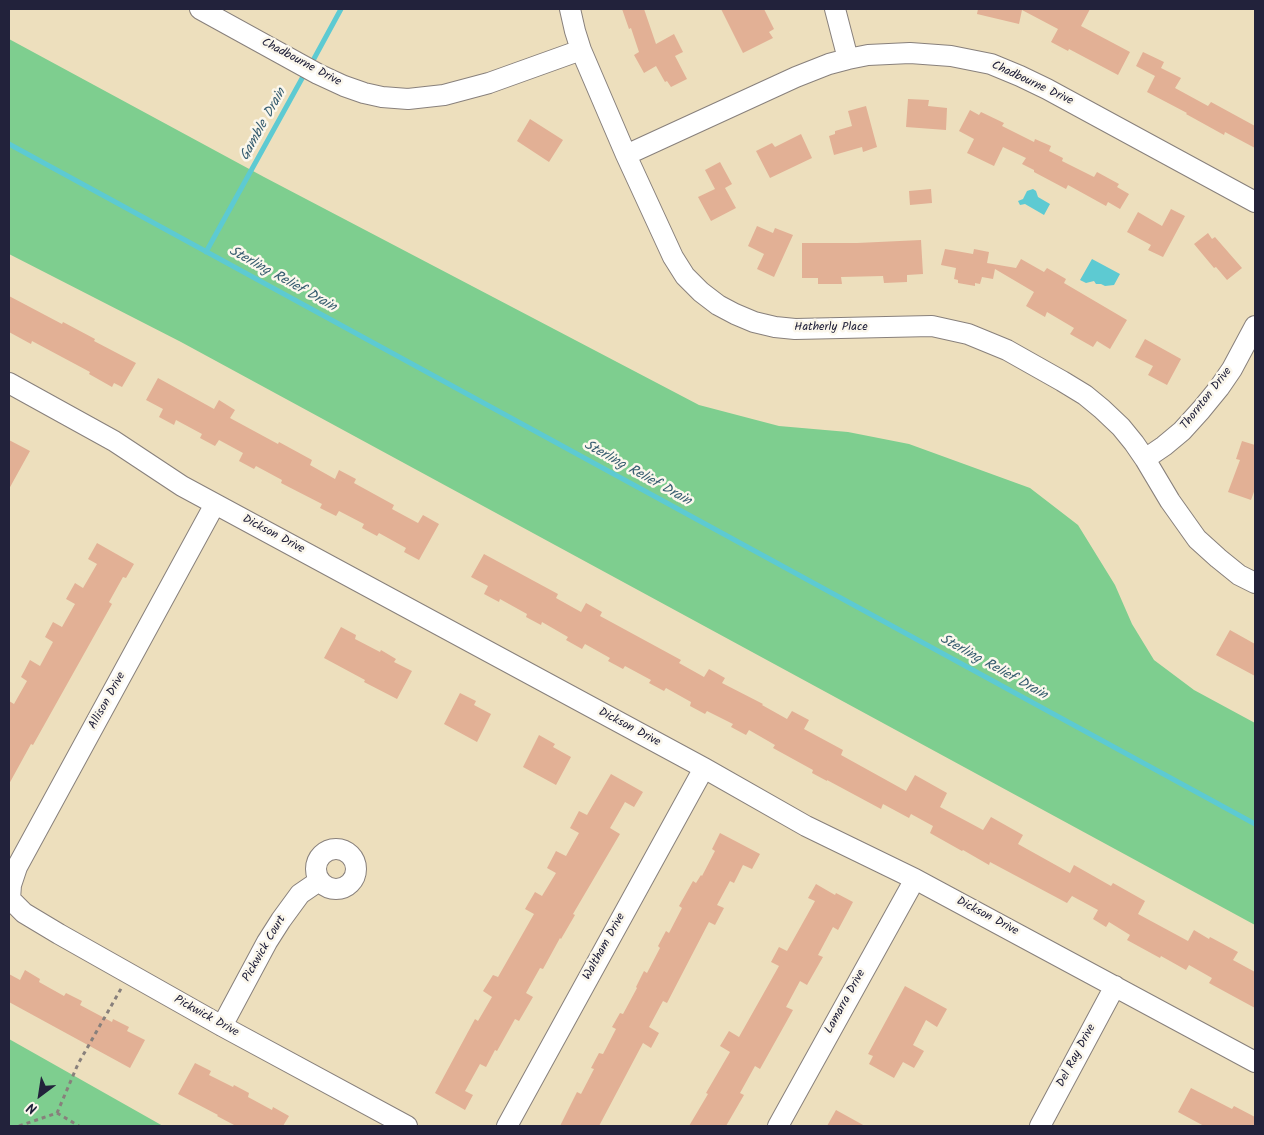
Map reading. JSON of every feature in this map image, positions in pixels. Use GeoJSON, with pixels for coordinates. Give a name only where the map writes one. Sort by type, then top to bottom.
{"type":"FeatureCollection","features":[{"type":"Feature","properties":{"kind":"street","name":"Chadbourne Drive"},"geometry":{"type":"LineString","coordinates":[[201,9],[318,74],[344,86],[382,97],[408,99],[444,95],[489,83],[581,50]]}},
{"type":"Feature","properties":{"kind":"street","name":"Hatherly Place"},"geometry":{"type":"LineString","coordinates":[[570,9],[581,50],[626,154],[674,257],[685,276],[701,292],[718,305],[735,314],[754,322],[775,327],[795,329],[932,326],[968,334],[1007,350],[1085,395],[1102,409],[1134,443],[1170,501],[1197,539],[1232,569],[1255,583]]}},
{"type":"Feature","properties":{"kind":"street"},"geometry":{"type":"LineString","coordinates":[[835,9],[848,58]]}},
{"type":"Feature","properties":{"kind":"street","name":"Chadbourne Drive"},"geometry":{"type":"LineString","coordinates":[[626,154],[796,78],[848,58],[910,53],[950,56],[991,64],[1020,76],[1255,202]]}},
{"type":"Feature","properties":{"kind":"street","name":"Thornton Drive"},"geometry":{"type":"LineString","coordinates":[[1145,459],[1182,431],[1201,410],[1232,369],[1255,326]]}},
{"type":"Feature","properties":{"kind":"street","name":"Dickson Drive"},"geometry":{"type":"LineString","coordinates":[[9,383],[114,441],[182,486],[215,504],[704,768],[806,826],[915,879],[1255,1062]]}},
{"type":"Feature","properties":{"kind":"street","name":"Allison Drive"},"geometry":{"type":"LineString","coordinates":[[10,900],[11,885],[18,867],[215,504]]}},
{"type":"Feature","properties":{"kind":"street","name":"Waltham Drive"},"geometry":{"type":"LineString","coordinates":[[507,1126],[704,768]]}},
{"type":"Feature","properties":{"kind":"street","name":"Lamarra Drive"},"geometry":{"type":"LineString","coordinates":[[778,1126],[915,879]]}},
{"type":"Feature","properties":{"kind":"street","name":"Pickwick Court"},"geometry":{"type":"LineString","coordinates":[[222,1026],[267,942],[281,920],[300,894],[319,881]]}},
{"type":"Feature","properties":{"kind":"street","name":"Pickwick Drive"},"geometry":{"type":"LineString","coordinates":[[10,900],[24,913],[130,974],[407,1126]]}},
{"type":"Feature","properties":{"kind":"street","name":"Del Ray Drive"},"geometry":{"type":"LineString","coordinates":[[1040,1126],[1115,986]]}},
{"type":"Feature","properties":{"kind":"path"},"geometry":{"type":"LineString","coordinates":[[19,1126],[57,1113],[78,1064],[130,974]]}},
{"type":"Feature","properties":{"kind":"path"},"geometry":{"type":"LineString","coordinates":[[57,1113],[79,1126]]}},
{"type":"Feature","properties":{"kind":"green space","name":"Sterling Relief Drain"},"geometry":{"type":"Polygon","coordinates":[[[9,39],[264,177],[699,405],[779,426],[848,432],[909,444],[1030,488],[1078,525],[1115,585],[1132,624],[1154,660],[1194,690],[1255,723],[1255,925],[181,342],[9,254],[9,39]]]}},
{"type":"Feature","properties":{"kind":"green space"},"geometry":{"type":"Polygon","coordinates":[[[9,1039],[163,1126],[9,1126],[9,1039]]]}},
{"type":"Feature","properties":{"kind":"water"},"geometry":{"type":"Polygon","coordinates":[[[1033,189],[1038,197],[1050,204],[1044,215],[1025,204],[1020,205],[1018,201],[1023,199],[1027,191],[1033,189]]]}},
{"type":"Feature","properties":{"kind":"water"},"geometry":{"type":"Polygon","coordinates":[[[1092,259],[1120,274],[1114,285],[1105,286],[1096,284],[1094,281],[1086,283],[1080,280],[1092,259]]]}},
{"type":"Feature","properties":{"kind":"building"},"geometry":{"type":"Polygon","coordinates":[[[622,9],[644,9],[656,44],[674,34],[683,52],[675,56],[687,79],[671,87],[667,81],[665,82],[656,66],[644,73],[634,55],[639,52],[622,9]]]}},
{"type":"Feature","properties":{"kind":"building"},"geometry":{"type":"Polygon","coordinates":[[[721,9],[764,9],[774,29],[769,32],[773,38],[743,53],[721,9]]]}},
{"type":"Feature","properties":{"kind":"building"},"geometry":{"type":"Polygon","coordinates":[[[978,9],[1090,9],[1081,26],[1130,52],[1118,75],[1069,49],[1068,51],[1051,42],[1058,29],[1022,10],[1019,24],[977,14],[978,9]]]}},
{"type":"Feature","properties":{"kind":"building"},"geometry":{"type":"Polygon","coordinates":[[[1143,52],[1164,62],[1161,68],[1181,78],[1175,88],[1208,106],[1211,102],[1255,126],[1255,148],[1225,132],[1224,135],[1147,92],[1155,76],[1136,66],[1143,52]]]}},
{"type":"Feature","properties":{"kind":"building"},"geometry":{"type":"Polygon","coordinates":[[[908,99],[929,100],[928,106],[947,108],[946,130],[906,127],[908,99]]]}},
{"type":"Feature","properties":{"kind":"building"},"geometry":{"type":"Polygon","coordinates":[[[866,106],[877,147],[863,152],[862,147],[834,155],[829,136],[835,134],[835,131],[852,126],[848,111],[866,106]]]}},
{"type":"Feature","properties":{"kind":"building"},"geometry":{"type":"Polygon","coordinates":[[[970,110],[979,115],[981,112],[1004,123],[1002,126],[1034,142],[1035,139],[1051,146],[1049,151],[1063,158],[1062,161],[1094,177],[1097,172],[1119,184],[1117,187],[1129,194],[1120,209],[1108,202],[1106,206],[1068,185],[1066,189],[1034,172],[1034,170],[1022,164],[1026,158],[1003,147],[994,166],[967,153],[974,139],[959,131],[970,110]]]}},
{"type":"Feature","properties":{"kind":"building"},"geometry":{"type":"Polygon","coordinates":[[[530,119],[563,140],[549,162],[517,141],[530,119]]]}},
{"type":"Feature","properties":{"kind":"building"},"geometry":{"type":"Polygon","coordinates":[[[801,134],[812,158],[770,178],[756,151],[772,143],[775,147],[801,134]]]}},
{"type":"Feature","properties":{"kind":"building"},"geometry":{"type":"Polygon","coordinates":[[[720,162],[732,184],[725,188],[736,208],[711,221],[698,197],[715,189],[705,170],[720,162]]]}},
{"type":"Feature","properties":{"kind":"building"},"geometry":{"type":"Polygon","coordinates":[[[931,189],[932,203],[910,205],[909,191],[931,189]]]}},
{"type":"Feature","properties":{"kind":"building"},"geometry":{"type":"Polygon","coordinates":[[[1171,209],[1185,216],[1163,257],[1148,250],[1151,245],[1127,232],[1138,212],[1162,226],[1171,209]]]}},
{"type":"Feature","properties":{"kind":"building"},"geometry":{"type":"Polygon","coordinates":[[[757,226],[773,233],[775,228],[793,235],[774,277],[757,269],[764,254],[748,246],[757,226]]]}},
{"type":"Feature","properties":{"kind":"building"},"geometry":{"type":"Polygon","coordinates":[[[1208,233],[1212,239],[1215,237],[1242,268],[1227,280],[1194,244],[1208,233]]]}},
{"type":"Feature","properties":{"kind":"building"},"geometry":{"type":"Polygon","coordinates":[[[921,240],[923,274],[907,275],[907,282],[884,283],[883,276],[841,277],[842,284],[818,284],[818,278],[802,278],[802,243],[921,240]]]}},
{"type":"Feature","properties":{"kind":"building"},"geometry":{"type":"Polygon","coordinates":[[[945,249],[973,254],[974,249],[989,252],[987,263],[1016,268],[1021,259],[1044,272],[1047,268],[1066,279],[1064,283],[1127,320],[1110,349],[1097,341],[1093,347],[1070,334],[1074,328],[1047,312],[1045,317],[1026,306],[1034,292],[995,269],[993,279],[982,277],[980,284],[975,283],[975,286],[958,283],[958,280],[954,279],[956,268],[941,265],[945,249]]]}},
{"type":"Feature","properties":{"kind":"building"},"geometry":{"type":"Polygon","coordinates":[[[9,296],[62,324],[63,322],[136,363],[122,387],[114,383],[112,387],[89,374],[90,372],[32,341],[31,344],[9,332],[9,296]]]}},
{"type":"Feature","properties":{"kind":"building"},"geometry":{"type":"Polygon","coordinates":[[[1145,339],[1181,359],[1167,385],[1148,375],[1153,366],[1135,357],[1145,339]]]}},
{"type":"Feature","properties":{"kind":"building"},"geometry":{"type":"Polygon","coordinates":[[[158,378],[214,409],[219,400],[235,410],[230,418],[312,460],[310,465],[335,479],[339,470],[356,479],[354,483],[394,505],[392,509],[418,523],[423,515],[439,524],[419,560],[404,552],[406,548],[379,533],[377,536],[362,528],[364,524],[339,511],[336,516],[320,508],[322,504],[281,483],[282,480],[256,466],[254,469],[239,461],[243,453],[219,440],[215,446],[200,438],[202,434],[176,420],[174,425],[159,417],[163,409],[146,400],[158,378]]]}},
{"type":"Feature","properties":{"kind":"building"},"geometry":{"type":"Polygon","coordinates":[[[9,440],[30,451],[9,489],[9,440]]]}},
{"type":"Feature","properties":{"kind":"building"},"geometry":{"type":"Polygon","coordinates":[[[1242,441],[1255,445],[1255,489],[1251,500],[1228,492],[1240,460],[1236,459],[1242,441]]]}},
{"type":"Feature","properties":{"kind":"building"},"geometry":{"type":"Polygon","coordinates":[[[97,543],[134,564],[126,578],[123,577],[109,602],[112,604],[9,784],[9,701],[14,704],[27,681],[21,677],[30,660],[40,666],[53,642],[45,637],[53,622],[62,627],[75,604],[66,599],[75,583],[83,588],[97,564],[88,559],[97,543]]]}},
{"type":"Feature","properties":{"kind":"building"},"geometry":{"type":"Polygon","coordinates":[[[484,554],[558,594],[556,598],[581,612],[586,603],[602,612],[600,616],[681,660],[679,663],[704,677],[709,669],[725,678],[722,683],[787,719],[792,711],[809,720],[804,729],[843,750],[841,755],[906,791],[915,775],[947,793],[940,807],[983,830],[991,817],[1023,835],[1018,844],[1070,873],[1074,865],[1111,886],[1113,883],[1145,901],[1138,914],[1188,941],[1194,930],[1238,952],[1233,960],[1255,972],[1255,1008],[1209,983],[1212,978],[1189,965],[1186,970],[1127,940],[1130,935],[1109,922],[1106,927],[1093,919],[1098,910],[1072,896],[1067,903],[990,862],[989,865],[930,833],[933,826],[911,814],[909,818],[883,804],[881,809],[812,773],[813,770],[773,748],[775,745],[749,730],[746,735],[731,727],[733,724],[707,711],[705,714],[690,706],[691,702],[666,688],[664,691],[649,683],[651,680],[625,666],[623,669],[608,661],[610,658],[585,644],[582,649],[566,640],[568,637],[542,622],[541,625],[526,617],[527,614],[500,599],[499,602],[484,594],[488,586],[471,577],[484,554]]]}},
{"type":"Feature","properties":{"kind":"building"},"geometry":{"type":"Polygon","coordinates":[[[341,627],[356,635],[355,639],[380,652],[381,650],[396,659],[394,662],[412,671],[397,699],[324,658],[341,627]]]}},
{"type":"Feature","properties":{"kind":"building"},"geometry":{"type":"Polygon","coordinates":[[[1230,630],[1255,644],[1255,676],[1216,655],[1230,630]]]}},
{"type":"Feature","properties":{"kind":"building"},"geometry":{"type":"Polygon","coordinates":[[[460,693],[476,701],[474,705],[491,714],[477,742],[444,724],[460,693]]]}},
{"type":"Feature","properties":{"kind":"building"},"geometry":{"type":"Polygon","coordinates":[[[539,735],[555,744],[553,747],[571,757],[556,785],[523,767],[539,735]]]}},
{"type":"Feature","properties":{"kind":"building"},"geometry":{"type":"Polygon","coordinates":[[[611,774],[643,792],[634,807],[625,802],[610,828],[620,834],[573,914],[575,915],[561,939],[543,969],[540,968],[526,993],[533,997],[519,1021],[515,1019],[486,1067],[480,1064],[465,1091],[473,1095],[465,1110],[435,1093],[475,1019],[478,1021],[492,997],[483,991],[493,975],[498,977],[534,914],[525,909],[535,892],[542,896],[556,873],[547,868],[556,851],[566,856],[579,833],[570,828],[579,811],[587,815],[611,774]]]}},
{"type":"Feature","properties":{"kind":"building"},"geometry":{"type":"Polygon","coordinates":[[[720,833],[760,854],[752,869],[743,865],[734,883],[730,881],[717,905],[724,908],[715,925],[709,922],[667,1003],[663,1001],[649,1027],[659,1033],[651,1048],[643,1043],[599,1126],[560,1126],[577,1092],[581,1094],[594,1069],[591,1068],[599,1053],[603,1054],[616,1029],[612,1027],[620,1013],[623,1014],[644,971],[647,973],[660,948],[658,946],[666,931],[669,933],[682,908],[679,906],[693,881],[696,883],[702,876],[715,851],[712,849],[720,833]]]}},
{"type":"Feature","properties":{"kind":"building"},"geometry":{"type":"Polygon","coordinates":[[[816,884],[835,895],[836,893],[853,902],[838,930],[833,927],[818,955],[823,957],[807,985],[800,981],[786,1007],[793,1010],[760,1069],[755,1066],[740,1093],[744,1095],[726,1126],[689,1126],[730,1052],[720,1046],[729,1031],[739,1037],[779,966],[771,962],[779,947],[787,951],[815,901],[808,898],[816,884]]]}},
{"type":"Feature","properties":{"kind":"building"},"geometry":{"type":"Polygon","coordinates":[[[25,970],[40,979],[39,982],[64,996],[66,993],[82,1001],[80,1005],[112,1022],[113,1019],[129,1027],[127,1031],[145,1040],[130,1068],[9,1002],[9,974],[20,980],[25,970]]]}},
{"type":"Feature","properties":{"kind":"building"},"geometry":{"type":"Polygon","coordinates":[[[905,986],[947,1009],[937,1027],[926,1020],[913,1045],[924,1051],[914,1068],[903,1062],[894,1078],[869,1064],[873,1056],[868,1054],[905,986]]]}},
{"type":"Feature","properties":{"kind":"building"},"geometry":{"type":"Polygon","coordinates":[[[195,1063],[211,1071],[209,1075],[249,1093],[248,1097],[272,1110],[273,1107],[289,1116],[283,1126],[236,1126],[178,1094],[195,1063]]]}},
{"type":"Feature","properties":{"kind":"building"},"geometry":{"type":"Polygon","coordinates":[[[1191,1088],[1232,1109],[1234,1106],[1255,1117],[1255,1126],[1204,1126],[1178,1112],[1191,1088]]]}},
{"type":"Feature","properties":{"kind":"building"},"geometry":{"type":"Polygon","coordinates":[[[836,1110],[865,1126],[827,1126],[836,1110]]]}},
{"type":"Feature","properties":{"kind":"waterway","name":"Gamble Drain"},"geometry":{"type":"LineString","coordinates":[[310,66],[341,9]]}},
{"type":"Feature","properties":{"kind":"waterway","name":"Gamble Drain"},"geometry":{"type":"LineString","coordinates":[[206,252],[305,73]]}},
{"type":"Feature","properties":{"kind":"waterway","name":"Sterling Relief Drain"},"geometry":{"type":"LineString","coordinates":[[9,144],[1255,824]]}}]}
